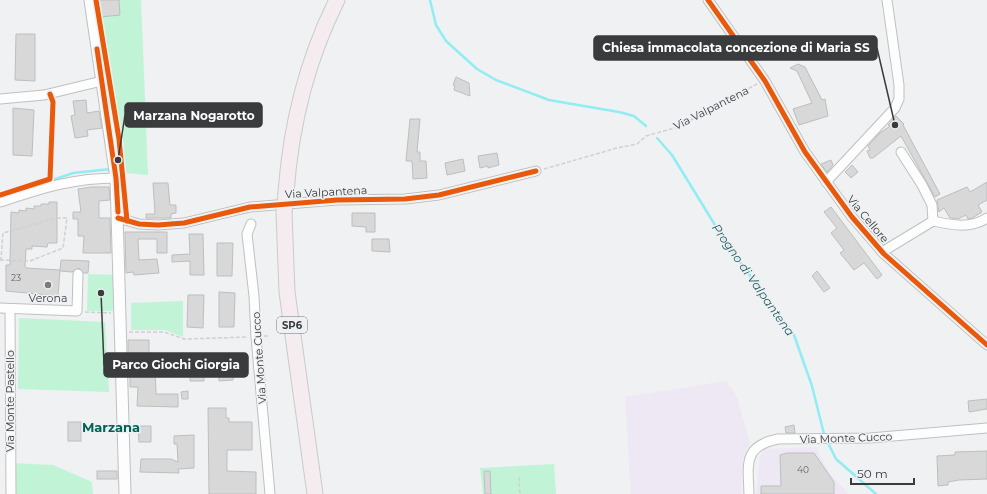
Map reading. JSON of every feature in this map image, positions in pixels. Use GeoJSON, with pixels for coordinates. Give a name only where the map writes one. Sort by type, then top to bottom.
{"type":"FeatureCollection","features":[{"type":"Feature","properties":{"kind":"highway","name":"SP6"},"geometry":{"type":"LineString","coordinates":[[315,494],[287,292],[284,212],[289,152],[301,94],[319,41],[337,0]]}},
{"type":"Feature","properties":{"kind":"street"},"geometry":{"type":"LineString","coordinates":[[90,0],[116,178],[118,218],[119,332],[125,494]]}},
{"type":"Feature","properties":{"kind":"street","name":"Via Cellore"},"geometry":{"type":"LineString","coordinates":[[708,0],[765,81],[805,152],[852,217],[882,252],[987,345]]}},
{"type":"Feature","properties":{"kind":"street"},"geometry":{"type":"LineString","coordinates":[[826,182],[894,108],[899,99],[899,85],[887,0]]}},
{"type":"Feature","properties":{"kind":"street"},"geometry":{"type":"LineString","coordinates":[[0,99],[44,95],[102,81]]}},
{"type":"Feature","properties":{"kind":"street"},"geometry":{"type":"LineString","coordinates":[[900,152],[922,185],[932,205],[933,221]]}},
{"type":"Feature","properties":{"kind":"street","name":"Via Valpantena"},"geometry":{"type":"LineString","coordinates":[[118,218],[139,224],[158,226],[184,223],[250,206],[337,200],[405,199],[439,196],[536,171]]}},
{"type":"Feature","properties":{"kind":"street"},"geometry":{"type":"LineString","coordinates":[[0,202],[70,181],[90,178],[116,178]]}},
{"type":"Feature","properties":{"kind":"street"},"geometry":{"type":"LineString","coordinates":[[882,252],[933,221],[961,226],[982,221],[987,218]]}},
{"type":"Feature","properties":{"kind":"street","name":"Via Monte Cucco"},"geometry":{"type":"LineString","coordinates":[[251,224],[247,234],[254,296],[256,336],[270,494]]}},
{"type":"Feature","properties":{"kind":"street"},"geometry":{"type":"LineString","coordinates":[[0,308],[77,311],[78,274]]}},
{"type":"Feature","properties":{"kind":"street","name":"Via Monte Pastello"},"geometry":{"type":"LineString","coordinates":[[10,309],[11,494]]}},
{"type":"Feature","properties":{"kind":"street","name":"Via Monte Cucco"},"geometry":{"type":"LineString","coordinates":[[749,494],[750,457],[759,445],[764,442],[778,439],[870,438],[987,428]]}},
{"type":"Feature","properties":{"kind":"path"},"geometry":{"type":"LineString","coordinates":[[57,218],[67,218],[63,248],[30,260],[1,260],[3,233],[57,218]]}},
{"type":"Feature","properties":{"kind":"path"},"geometry":{"type":"LineString","coordinates":[[77,311],[119,313]]}},
{"type":"Feature","properties":{"kind":"path"},"geometry":{"type":"LineString","coordinates":[[119,332],[164,332],[184,339],[269,336]]}},
{"type":"Feature","properties":{"kind":"path"},"geometry":{"type":"LineString","coordinates":[[519,477],[520,494]]}},
{"type":"Feature","properties":{"kind":"shaded area"},"geometry":{"type":"Polygon","coordinates":[[[726,381],[736,395],[750,442],[743,459],[741,494],[631,494],[625,397],[726,381]]]}},
{"type":"Feature","properties":{"kind":"shaded area"},"geometry":{"type":"Polygon","coordinates":[[[816,447],[830,474],[849,494],[756,494],[760,456],[764,449],[816,447]]]}},
{"type":"Feature","properties":{"kind":"green space"},"geometry":{"type":"Polygon","coordinates":[[[98,0],[141,0],[148,175],[125,173],[123,146],[98,0]]]}},
{"type":"Feature","properties":{"kind":"green space"},"geometry":{"type":"Polygon","coordinates":[[[88,274],[114,275],[113,311],[87,311],[88,274]]]}},
{"type":"Feature","properties":{"kind":"green space"},"geometry":{"type":"Polygon","coordinates":[[[183,301],[183,337],[165,330],[131,330],[131,303],[183,301]]]}},
{"type":"Feature","properties":{"kind":"green space"},"geometry":{"type":"Polygon","coordinates":[[[19,318],[105,322],[109,392],[18,389],[19,318]]]}},
{"type":"Feature","properties":{"kind":"green space"},"geometry":{"type":"Polygon","coordinates":[[[11,463],[53,465],[92,482],[93,494],[12,494],[11,463]]]}},
{"type":"Feature","properties":{"kind":"green space"},"geometry":{"type":"Polygon","coordinates":[[[554,464],[556,494],[483,494],[480,468],[554,464]]]}},
{"type":"Feature","properties":{"kind":"building"},"geometry":{"type":"Polygon","coordinates":[[[98,0],[119,0],[120,15],[100,17],[98,0]]]}},
{"type":"Feature","properties":{"kind":"building"},"geometry":{"type":"Polygon","coordinates":[[[16,34],[35,34],[35,81],[15,80],[16,34]]]}},
{"type":"Feature","properties":{"kind":"building"},"geometry":{"type":"Polygon","coordinates":[[[798,64],[805,67],[822,100],[825,99],[828,116],[799,125],[793,109],[812,103],[797,71],[790,68],[798,64]]]}},
{"type":"Feature","properties":{"kind":"building"},"geometry":{"type":"Polygon","coordinates":[[[456,77],[469,83],[470,96],[454,90],[455,85],[453,85],[456,77]]]}},
{"type":"Feature","properties":{"kind":"building"},"geometry":{"type":"Polygon","coordinates":[[[86,100],[87,113],[99,111],[102,128],[87,130],[88,136],[75,138],[71,116],[75,115],[73,101],[86,100]]]}},
{"type":"Feature","properties":{"kind":"building"},"geometry":{"type":"Polygon","coordinates":[[[13,108],[34,110],[32,156],[13,155],[13,108]]]}},
{"type":"Feature","properties":{"kind":"building"},"geometry":{"type":"Polygon","coordinates":[[[896,116],[904,124],[903,125],[940,194],[935,197],[901,136],[873,158],[870,158],[867,151],[870,150],[868,146],[880,133],[890,126],[888,125],[896,116]]]}},
{"type":"Feature","properties":{"kind":"building"},"geometry":{"type":"Polygon","coordinates":[[[410,119],[420,119],[417,152],[420,152],[420,161],[426,161],[427,178],[413,179],[412,161],[406,161],[410,119]]]}},
{"type":"Feature","properties":{"kind":"building"},"geometry":{"type":"Polygon","coordinates":[[[497,153],[499,165],[488,168],[488,166],[480,168],[478,156],[497,153]]]}},
{"type":"Feature","properties":{"kind":"building"},"geometry":{"type":"Polygon","coordinates":[[[463,159],[465,171],[447,175],[445,163],[463,159]]]}},
{"type":"Feature","properties":{"kind":"building"},"geometry":{"type":"Polygon","coordinates":[[[831,160],[833,165],[827,172],[821,164],[831,160]]]}},
{"type":"Feature","properties":{"kind":"building"},"geometry":{"type":"Polygon","coordinates":[[[852,165],[858,172],[851,178],[845,172],[852,165]]]}},
{"type":"Feature","properties":{"kind":"building"},"geometry":{"type":"Polygon","coordinates":[[[987,182],[987,200],[978,205],[982,212],[972,218],[968,219],[966,215],[958,219],[950,218],[944,208],[939,212],[937,200],[967,187],[970,192],[987,182]]]}},
{"type":"Feature","properties":{"kind":"building"},"geometry":{"type":"Polygon","coordinates":[[[153,183],[168,183],[170,205],[176,205],[176,213],[171,214],[171,218],[146,218],[146,214],[155,214],[153,183]]]}},
{"type":"Feature","properties":{"kind":"building"},"geometry":{"type":"Polygon","coordinates":[[[109,187],[110,200],[99,201],[99,218],[110,218],[111,253],[83,253],[84,236],[78,236],[78,219],[73,219],[73,212],[81,212],[78,189],[109,187]]]}},
{"type":"Feature","properties":{"kind":"building"},"geometry":{"type":"Polygon","coordinates":[[[49,202],[57,202],[57,243],[48,243],[47,247],[32,246],[32,249],[26,249],[25,266],[26,268],[60,270],[58,296],[6,291],[6,265],[10,265],[11,212],[19,213],[19,210],[26,211],[26,208],[34,209],[34,206],[49,204],[49,202]]]}},
{"type":"Feature","properties":{"kind":"building"},"geometry":{"type":"Polygon","coordinates":[[[831,207],[882,275],[877,279],[864,263],[854,270],[840,253],[844,250],[831,233],[837,228],[824,212],[831,207]]]}},
{"type":"Feature","properties":{"kind":"building"},"geometry":{"type":"Polygon","coordinates":[[[352,213],[375,213],[375,232],[366,232],[366,227],[352,226],[352,213]]]}},
{"type":"Feature","properties":{"kind":"building"},"geometry":{"type":"Polygon","coordinates":[[[125,232],[167,232],[167,253],[157,253],[157,239],[138,239],[139,260],[157,259],[159,273],[134,275],[133,272],[126,273],[125,232]]]}},
{"type":"Feature","properties":{"kind":"building"},"geometry":{"type":"Polygon","coordinates":[[[189,234],[203,234],[204,275],[190,275],[190,261],[172,262],[172,255],[190,254],[189,234]]]}},
{"type":"Feature","properties":{"kind":"building"},"geometry":{"type":"Polygon","coordinates":[[[372,239],[389,239],[390,252],[372,251],[372,239]]]}},
{"type":"Feature","properties":{"kind":"building"},"geometry":{"type":"Polygon","coordinates":[[[217,243],[233,243],[232,276],[217,276],[217,243]]]}},
{"type":"Feature","properties":{"kind":"building"},"geometry":{"type":"Polygon","coordinates":[[[61,260],[89,261],[88,273],[84,273],[79,268],[72,272],[60,271],[61,260]]]}},
{"type":"Feature","properties":{"kind":"building"},"geometry":{"type":"Polygon","coordinates":[[[817,271],[830,288],[824,292],[812,276],[817,271]]]}},
{"type":"Feature","properties":{"kind":"building"},"geometry":{"type":"Polygon","coordinates":[[[219,292],[235,293],[234,327],[219,327],[219,292]]]}},
{"type":"Feature","properties":{"kind":"building"},"geometry":{"type":"Polygon","coordinates":[[[188,295],[204,295],[203,328],[187,327],[188,295]]]}},
{"type":"Feature","properties":{"kind":"building"},"geometry":{"type":"Polygon","coordinates":[[[128,340],[149,340],[149,355],[128,354],[128,340]]]}},
{"type":"Feature","properties":{"kind":"building"},"geometry":{"type":"Polygon","coordinates":[[[204,355],[204,361],[218,361],[219,355],[233,355],[233,360],[235,360],[233,380],[219,381],[219,375],[204,375],[204,381],[190,381],[190,375],[188,375],[190,356],[204,355]]]}},
{"type":"Feature","properties":{"kind":"building"},"geometry":{"type":"Polygon","coordinates":[[[147,369],[155,369],[156,394],[178,394],[178,407],[137,406],[138,387],[130,387],[130,374],[145,374],[147,369]]]}},
{"type":"Feature","properties":{"kind":"building"},"geometry":{"type":"Polygon","coordinates":[[[188,391],[188,399],[182,399],[181,392],[188,391]]]}},
{"type":"Feature","properties":{"kind":"building"},"geometry":{"type":"Polygon","coordinates":[[[987,399],[987,409],[969,412],[968,401],[987,399]]]}},
{"type":"Feature","properties":{"kind":"building"},"geometry":{"type":"Polygon","coordinates":[[[208,408],[226,408],[226,418],[229,418],[229,422],[252,422],[252,450],[227,450],[227,471],[256,472],[256,494],[209,494],[208,408]]]}},
{"type":"Feature","properties":{"kind":"building"},"geometry":{"type":"Polygon","coordinates":[[[68,422],[81,422],[81,441],[68,441],[68,422]]]}},
{"type":"Feature","properties":{"kind":"building"},"geometry":{"type":"Polygon","coordinates":[[[794,425],[795,433],[786,433],[785,427],[794,425]]]}},
{"type":"Feature","properties":{"kind":"building"},"geometry":{"type":"Polygon","coordinates":[[[138,426],[151,426],[151,442],[139,442],[138,426]]]}},
{"type":"Feature","properties":{"kind":"building"},"geometry":{"type":"Polygon","coordinates":[[[194,435],[194,468],[178,469],[179,473],[140,472],[141,459],[171,459],[178,462],[177,444],[174,444],[174,436],[194,435]]]}},
{"type":"Feature","properties":{"kind":"building"},"geometry":{"type":"Polygon","coordinates":[[[987,451],[987,479],[959,480],[948,482],[948,485],[938,486],[937,456],[955,455],[955,452],[987,451]]]}},
{"type":"Feature","properties":{"kind":"building"},"geometry":{"type":"Polygon","coordinates":[[[787,453],[814,453],[834,482],[834,494],[761,494],[761,486],[781,486],[780,455],[787,453]]]}},
{"type":"Feature","properties":{"kind":"building"},"geometry":{"type":"Polygon","coordinates":[[[97,471],[117,471],[117,479],[97,479],[97,471]]]}},
{"type":"Feature","properties":{"kind":"building"},"geometry":{"type":"Polygon","coordinates":[[[484,471],[490,471],[491,494],[485,494],[484,471]]]}},
{"type":"Feature","properties":{"kind":"waterway","name":"Progno di Valpantena"},"geometry":{"type":"LineString","coordinates":[[430,0],[436,25],[446,41],[477,69],[496,80],[549,100],[634,116],[646,126]]}},
{"type":"Feature","properties":{"kind":"waterway","name":"Progno di Valpantena"},"geometry":{"type":"LineString","coordinates":[[657,138],[672,155],[726,243],[794,335],[812,386],[824,434]]}},
{"type":"Feature","properties":{"kind":"waterway"},"geometry":{"type":"LineString","coordinates":[[21,191],[73,173],[111,169]]}},
{"type":"Feature","properties":{"kind":"waterway","name":"Progno di Valpantena"},"geometry":{"type":"LineString","coordinates":[[828,443],[836,459],[876,494]]}},
{"type":"Feature","properties":{"kind":"cycle path"},"geometry":{"type":"LineString","coordinates":[[96,0],[119,139],[127,221]]}},
{"type":"Feature","properties":{"kind":"cycle path"},"geometry":{"type":"LineString","coordinates":[[708,0],[765,81],[805,152],[852,217],[884,254],[987,345]]}},
{"type":"Feature","properties":{"kind":"cycle path"},"geometry":{"type":"LineString","coordinates":[[97,49],[116,178],[118,212]]}},
{"type":"Feature","properties":{"kind":"cycle path"},"geometry":{"type":"LineString","coordinates":[[0,195],[50,179],[53,102],[50,94]]}},
{"type":"Feature","properties":{"kind":"cycle path"},"geometry":{"type":"LineString","coordinates":[[118,218],[139,224],[158,225],[184,223],[250,207],[337,200],[405,199],[439,195],[536,171]]}},
{"type":"Feature","properties":{"kind":"place","name":"Chiesa immacolata concezione di Maria SS"},"geometry":{"type":"Point","coordinates":[895,125]}},
{"type":"Feature","properties":{"kind":"place","name":"Marzana Nogarotto"},"geometry":{"type":"Point","coordinates":[118,160]}},
{"type":"Feature","properties":{"kind":"place","name":"Verona"},"geometry":{"type":"Point","coordinates":[48,285]}},
{"type":"Feature","properties":{"kind":"place","name":"Parco Giochi Giorgia"},"geometry":{"type":"Point","coordinates":[101,293]}},
{"type":"Feature","properties":{"kind":"district","name":"Marzana"},"geometry":{"type":"Point","coordinates":[111,427]}}]}
